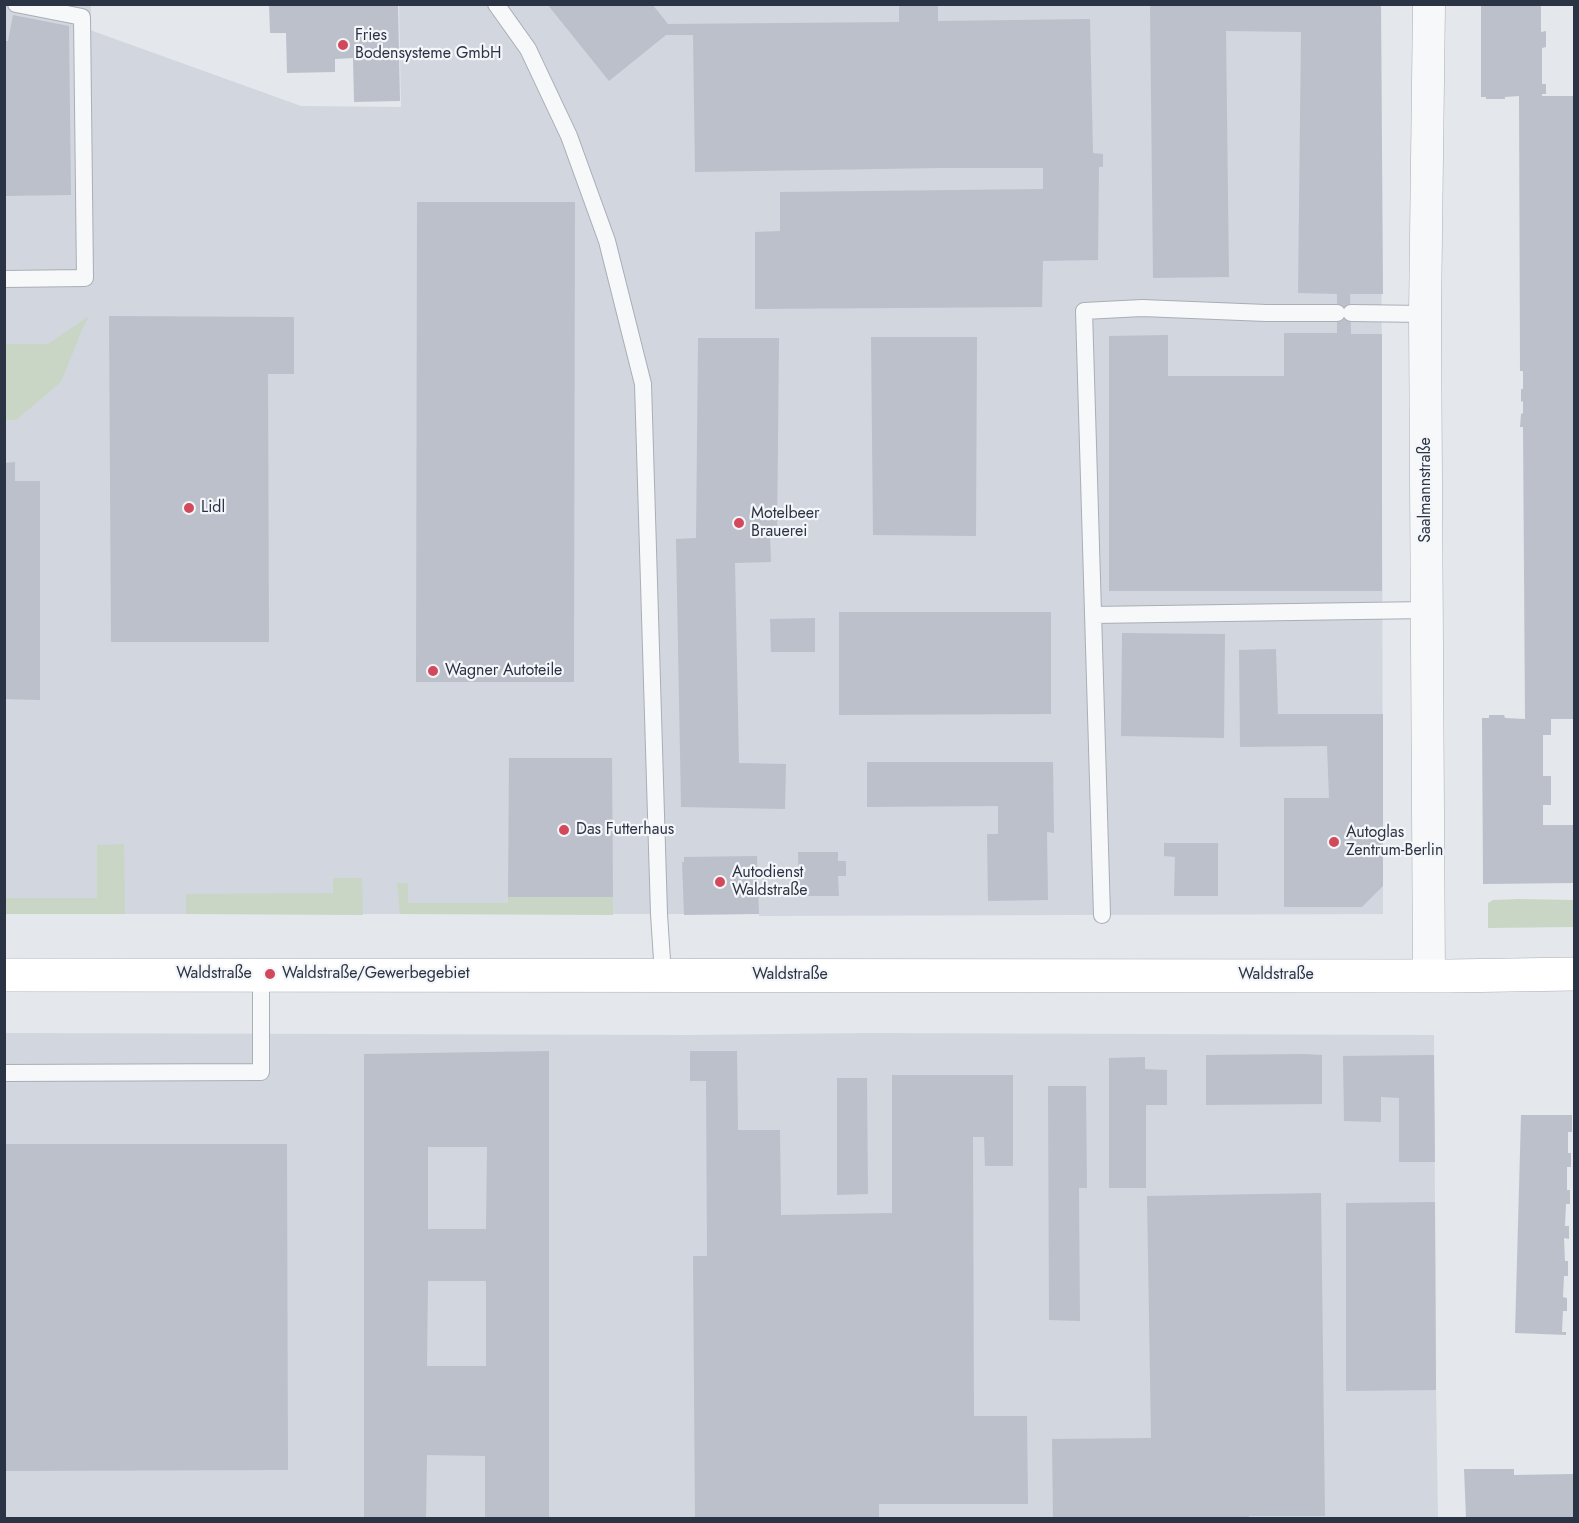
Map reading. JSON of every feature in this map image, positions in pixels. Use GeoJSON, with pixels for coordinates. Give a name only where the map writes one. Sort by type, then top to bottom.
{"type":"FeatureCollection","features":[{"type":"Feature","properties":{"kind":"main road","name":"Waldstraße"},"geometry":{"type":"LineString","coordinates":[[4,975],[1429,976],[1575,974]]}},
{"type":"Feature","properties":{"kind":"street","name":"Saalmannstraße"},"geometry":{"type":"LineString","coordinates":[[1429,4],[1425,315],[1429,976]]}},
{"type":"Feature","properties":{"kind":"lane"},"geometry":{"type":"LineString","coordinates":[[4,279],[85,278],[82,17],[16,4]]}},
{"type":"Feature","properties":{"kind":"lane"},"geometry":{"type":"LineString","coordinates":[[496,4],[528,49],[569,136],[607,241],[643,384],[659,914],[663,975]]}},
{"type":"Feature","properties":{"kind":"lane"},"geometry":{"type":"LineString","coordinates":[[1102,915],[1084,311],[1143,308],[1266,313],[1425,315]]}},
{"type":"Feature","properties":{"kind":"lane"},"geometry":{"type":"LineString","coordinates":[[1093,615],[1427,610]]}},
{"type":"Feature","properties":{"kind":"lane"},"geometry":{"type":"LineString","coordinates":[[4,1073],[261,1072],[261,974]]}},
{"type":"Feature","properties":{"kind":"shaded area"},"geometry":{"type":"Polygon","coordinates":[[[5,5],[91,5],[90,30],[301,106],[401,107],[399,5],[1381,5],[1383,914],[759,916],[759,914],[5,914],[5,5]]]}},
{"type":"Feature","properties":{"kind":"shaded area"},"geometry":{"type":"Polygon","coordinates":[[[5,1033],[1434,1035],[1438,1518],[5,1518],[5,1033]]]}},
{"type":"Feature","properties":{"kind":"green space"},"geometry":{"type":"Polygon","coordinates":[[[89,316],[61,382],[16,420],[5,420],[5,344],[48,344],[89,316]]]}},
{"type":"Feature","properties":{"kind":"green space"},"geometry":{"type":"Polygon","coordinates":[[[124,844],[125,914],[5,914],[5,898],[97,898],[97,845],[124,844]]]}},
{"type":"Feature","properties":{"kind":"green space"},"geometry":{"type":"Polygon","coordinates":[[[333,878],[362,878],[363,915],[186,914],[186,894],[333,893],[333,878]]]}},
{"type":"Feature","properties":{"kind":"green space"},"geometry":{"type":"Polygon","coordinates":[[[397,883],[408,883],[408,903],[508,903],[508,897],[613,897],[613,915],[400,914],[397,883]]]}},
{"type":"Feature","properties":{"kind":"green space"},"geometry":{"type":"Polygon","coordinates":[[[1493,900],[1574,900],[1574,927],[1488,928],[1488,903],[1493,900]]]}},
{"type":"Feature","properties":{"kind":"building","name":"Fries Bodensysteme GmbH"},"geometry":{"type":"Polygon","coordinates":[[[269,4],[398,4],[400,101],[354,102],[353,58],[335,59],[335,72],[287,73],[286,33],[270,33],[269,4]]]}},
{"type":"Feature","properties":{"kind":"building"},"geometry":{"type":"Polygon","coordinates":[[[547,4],[652,4],[668,24],[899,22],[899,4],[938,4],[938,21],[1090,19],[1093,153],[1103,154],[1103,167],[1099,167],[1098,260],[1043,261],[1042,307],[755,309],[755,232],[780,231],[780,192],[1043,189],[1043,168],[695,172],[693,35],[666,35],[609,81],[547,4]]]}},
{"type":"Feature","properties":{"kind":"building"},"geometry":{"type":"Polygon","coordinates":[[[1150,4],[1381,4],[1383,294],[1350,294],[1351,334],[1382,334],[1382,591],[1109,591],[1109,336],[1168,335],[1168,376],[1284,376],[1284,333],[1337,333],[1337,294],[1298,293],[1301,32],[1226,31],[1229,277],[1153,278],[1150,4]]]}},
{"type":"Feature","properties":{"kind":"building"},"geometry":{"type":"Polygon","coordinates":[[[1481,4],[1541,4],[1541,32],[1546,31],[1546,47],[1542,48],[1542,84],[1546,84],[1546,94],[1542,96],[1574,96],[1574,719],[1551,719],[1551,735],[1543,735],[1543,776],[1551,776],[1551,805],[1543,805],[1543,825],[1574,825],[1574,883],[1483,884],[1482,718],[1489,718],[1489,715],[1504,715],[1505,718],[1525,719],[1523,427],[1520,427],[1523,413],[1521,389],[1523,389],[1523,371],[1520,371],[1519,96],[1505,97],[1505,99],[1481,97],[1481,4]]]}},
{"type":"Feature","properties":{"kind":"building"},"geometry":{"type":"Polygon","coordinates":[[[13,15],[69,26],[71,195],[4,196],[4,41],[8,41],[13,15]]]}},
{"type":"Feature","properties":{"kind":"building"},"geometry":{"type":"Polygon","coordinates":[[[417,202],[575,202],[574,682],[416,682],[417,202]]]}},
{"type":"Feature","properties":{"kind":"building","name":"Lidl"},"geometry":{"type":"Polygon","coordinates":[[[109,316],[294,317],[294,374],[268,374],[269,642],[111,642],[109,316]]]}},
{"type":"Feature","properties":{"kind":"building"},"geometry":{"type":"Polygon","coordinates":[[[871,337],[977,337],[976,536],[873,535],[871,337]]]}},
{"type":"Feature","properties":{"kind":"building"},"geometry":{"type":"Polygon","coordinates":[[[698,338],[779,338],[777,536],[770,536],[771,562],[735,563],[739,763],[786,764],[785,809],[681,807],[676,539],[696,538],[698,338]]]}},
{"type":"Feature","properties":{"kind":"building"},"geometry":{"type":"Polygon","coordinates":[[[15,462],[15,481],[40,481],[40,700],[4,699],[4,463],[15,462]]]}},
{"type":"Feature","properties":{"kind":"building"},"geometry":{"type":"Polygon","coordinates":[[[839,612],[1051,612],[1051,714],[839,715],[839,612]]]}},
{"type":"Feature","properties":{"kind":"building"},"geometry":{"type":"Polygon","coordinates":[[[815,618],[815,652],[771,652],[770,619],[815,618]]]}},
{"type":"Feature","properties":{"kind":"building"},"geometry":{"type":"Polygon","coordinates":[[[1122,633],[1225,634],[1224,738],[1121,736],[1122,633]]]}},
{"type":"Feature","properties":{"kind":"building"},"geometry":{"type":"Polygon","coordinates":[[[1276,649],[1278,714],[1383,714],[1383,886],[1362,907],[1284,907],[1284,798],[1329,798],[1327,746],[1240,747],[1239,650],[1276,649]]]}},
{"type":"Feature","properties":{"kind":"building"},"geometry":{"type":"Polygon","coordinates":[[[509,758],[612,758],[613,897],[508,897],[509,758]]]}},
{"type":"Feature","properties":{"kind":"building"},"geometry":{"type":"Polygon","coordinates":[[[867,762],[1053,762],[1054,833],[1047,832],[1048,900],[988,901],[987,834],[998,834],[998,806],[867,807],[867,762]]]}},
{"type":"Feature","properties":{"kind":"building"},"geometry":{"type":"Polygon","coordinates":[[[1164,843],[1218,843],[1218,896],[1174,896],[1175,857],[1164,856],[1164,843]]]}},
{"type":"Feature","properties":{"kind":"building"},"geometry":{"type":"Polygon","coordinates":[[[798,852],[838,852],[838,861],[846,861],[846,876],[838,876],[839,896],[799,896],[798,852]]]}},
{"type":"Feature","properties":{"kind":"building","name":"Autodienst Waldstraße"},"geometry":{"type":"Polygon","coordinates":[[[757,856],[759,914],[684,915],[682,862],[684,862],[684,857],[757,856]]]}},
{"type":"Feature","properties":{"kind":"building"},"geometry":{"type":"Polygon","coordinates":[[[549,1051],[549,1518],[485,1518],[485,1456],[427,1455],[426,1518],[364,1518],[364,1054],[549,1051]],[[428,1147],[428,1229],[486,1229],[487,1147],[428,1147]],[[428,1281],[427,1366],[486,1366],[486,1281],[428,1281]]]}},
{"type":"Feature","properties":{"kind":"building"},"geometry":{"type":"Polygon","coordinates":[[[690,1051],[737,1051],[738,1130],[780,1130],[781,1215],[892,1213],[892,1075],[1013,1075],[1013,1166],[985,1166],[984,1137],[973,1137],[974,1416],[1027,1416],[1028,1504],[879,1504],[879,1518],[695,1518],[693,1256],[707,1256],[706,1081],[690,1081],[690,1051]]]}},
{"type":"Feature","properties":{"kind":"building"},"geometry":{"type":"Polygon","coordinates":[[[1206,1055],[1322,1055],[1322,1104],[1206,1105],[1206,1055]]]}},
{"type":"Feature","properties":{"kind":"building"},"geometry":{"type":"Polygon","coordinates":[[[1434,1055],[1435,1162],[1399,1162],[1399,1098],[1381,1097],[1381,1122],[1344,1121],[1343,1056],[1434,1055]]]}},
{"type":"Feature","properties":{"kind":"building"},"geometry":{"type":"Polygon","coordinates":[[[1145,1057],[1145,1069],[1167,1070],[1167,1105],[1146,1105],[1146,1188],[1109,1188],[1109,1058],[1145,1057]]]}},
{"type":"Feature","properties":{"kind":"building"},"geometry":{"type":"Polygon","coordinates":[[[837,1078],[867,1078],[868,1194],[837,1195],[837,1078]]]}},
{"type":"Feature","properties":{"kind":"building"},"geometry":{"type":"Polygon","coordinates":[[[1048,1086],[1086,1086],[1087,1188],[1079,1188],[1080,1321],[1049,1320],[1048,1086]]]}},
{"type":"Feature","properties":{"kind":"building"},"geometry":{"type":"Polygon","coordinates":[[[1521,1115],[1572,1115],[1572,1132],[1568,1132],[1571,1167],[1567,1167],[1567,1190],[1570,1190],[1570,1204],[1566,1204],[1565,1226],[1569,1226],[1569,1239],[1564,1238],[1568,1276],[1564,1276],[1563,1297],[1567,1298],[1567,1311],[1563,1311],[1562,1332],[1566,1332],[1566,1335],[1515,1333],[1521,1115]]]}},
{"type":"Feature","properties":{"kind":"building"},"geometry":{"type":"Polygon","coordinates":[[[5,1144],[287,1144],[288,1470],[5,1471],[5,1144]]]}},
{"type":"Feature","properties":{"kind":"building"},"geometry":{"type":"Polygon","coordinates":[[[1321,1193],[1325,1516],[1053,1518],[1052,1439],[1151,1438],[1147,1196],[1321,1193]]]}},
{"type":"Feature","properties":{"kind":"building"},"geometry":{"type":"Polygon","coordinates":[[[1435,1202],[1436,1390],[1346,1391],[1346,1203],[1435,1202]]]}},
{"type":"Feature","properties":{"kind":"building"},"geometry":{"type":"Polygon","coordinates":[[[1464,1469],[1514,1469],[1514,1475],[1574,1474],[1574,1518],[1466,1518],[1464,1469]]]}},
{"type":"Feature","properties":{"kind":"place","name":"Fries Bodensysteme GmbH"},"geometry":{"type":"Point","coordinates":[343,45]}},
{"type":"Feature","properties":{"kind":"place","name":"Lidl"},"geometry":{"type":"Point","coordinates":[189,508]}},
{"type":"Feature","properties":{"kind":"place","name":"Motelbeer Brauerei"},"geometry":{"type":"Point","coordinates":[739,523]}},
{"type":"Feature","properties":{"kind":"place","name":"Wagner Autoteile"},"geometry":{"type":"Point","coordinates":[433,671]}},
{"type":"Feature","properties":{"kind":"place","name":"Das Futterhaus"},"geometry":{"type":"Point","coordinates":[564,830]}},
{"type":"Feature","properties":{"kind":"place","name":"Autoglas Zentrum-Berlin"},"geometry":{"type":"Point","coordinates":[1334,842]}},
{"type":"Feature","properties":{"kind":"place","name":"Autodienst Waldstraße"},"geometry":{"type":"Point","coordinates":[720,882]}},
{"type":"Feature","properties":{"kind":"place","name":"Waldstraße/Gewerbegebiet"},"geometry":{"type":"Point","coordinates":[270,974]}}]}
